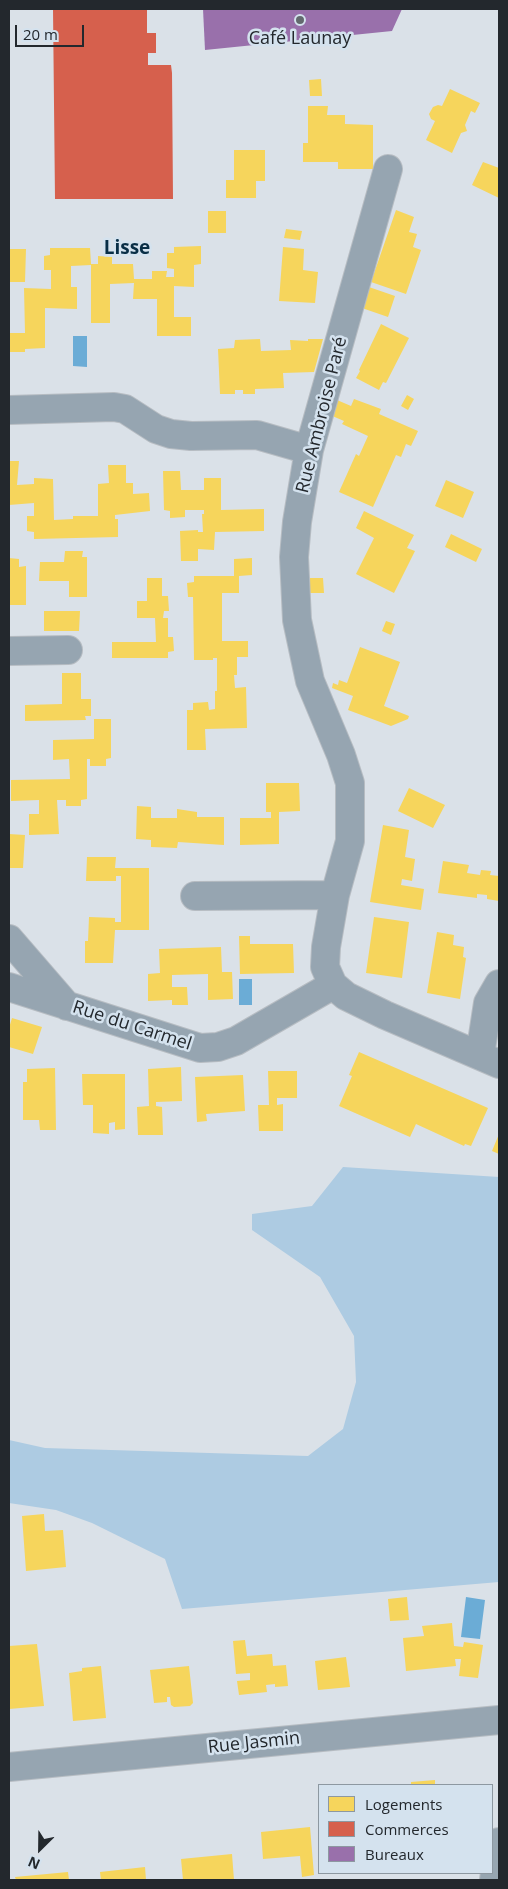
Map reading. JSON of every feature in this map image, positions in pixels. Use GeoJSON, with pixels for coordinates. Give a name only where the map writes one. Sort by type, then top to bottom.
{"type":"FeatureCollection","features":[{"type":"Feature","properties":{"kind":"main road"},"geometry":{"type":"LineString","coordinates":[[494,1880],[499,1842]]}},
{"type":"Feature","properties":{"kind":"street","name":"Rue Ambroise Paré"},"geometry":{"type":"LineString","coordinates":[[333,985],[325,967],[326,947],[335,895],[350,841],[350,782],[342,755],[310,681],[297,620],[294,557],[297,522],[310,450],[388,170]]}},
{"type":"Feature","properties":{"kind":"street"},"geometry":{"type":"LineString","coordinates":[[9,410],[114,407],[125,409],[156,429],[170,434],[191,436],[257,435],[310,450]]}},
{"type":"Feature","properties":{"kind":"street"},"geometry":{"type":"LineString","coordinates":[[9,651],[68,650]]}},
{"type":"Feature","properties":{"kind":"street"},"geometry":{"type":"LineString","coordinates":[[195,896],[335,895]]}},
{"type":"Feature","properties":{"kind":"street"},"geometry":{"type":"LineString","coordinates":[[9,939],[68,1006]]}},
{"type":"Feature","properties":{"kind":"street"},"geometry":{"type":"LineString","coordinates":[[333,985],[346,996],[377,1011],[490,1060],[488,1003],[499,984]]}},
{"type":"Feature","properties":{"kind":"street","name":"Rue du Carmel"},"geometry":{"type":"LineString","coordinates":[[9,987],[200,1048],[218,1047],[236,1041],[333,985]]}},
{"type":"Feature","properties":{"kind":"street","name":"Rue Jasmin"},"geometry":{"type":"LineString","coordinates":[[9,1767],[499,1720]]}},
{"type":"Feature","properties":{"kind":"shaded area"},"geometry":{"type":"Polygon","coordinates":[[[343,1167],[499,1177],[499,1582],[182,1609],[165,1559],[92,1523],[56,1510],[9,1503],[9,1440],[45,1448],[308,1456],[343,1429],[356,1382],[354,1336],[320,1277],[252,1230],[252,1214],[312,1206],[343,1167]]]}},
{"type":"Feature","properties":{"kind":"water"},"geometry":{"type":"Polygon","coordinates":[[[73,336],[87,336],[87,367],[73,366],[73,336]]]}},
{"type":"Feature","properties":{"kind":"water"},"geometry":{"type":"Polygon","coordinates":[[[239,979],[252,979],[252,1005],[239,1005],[239,979]]]}},
{"type":"Feature","properties":{"kind":"water"},"geometry":{"type":"Polygon","coordinates":[[[466,1597],[485,1600],[480,1639],[461,1637],[466,1597]]]}},
{"type":"Feature","properties":{"kind":"building: Logements"},"geometry":{"type":"Polygon","coordinates":[[[321,79],[322,96],[310,96],[309,80],[321,79]]]}},
{"type":"Feature","properties":{"kind":"building: Logements"},"geometry":{"type":"Polygon","coordinates":[[[450,89],[480,103],[475,113],[471,111],[465,125],[467,131],[461,133],[452,153],[426,140],[435,121],[431,119],[429,114],[433,107],[442,106],[450,89]]]}},
{"type":"Feature","properties":{"kind":"building: Logements"},"geometry":{"type":"Polygon","coordinates":[[[308,106],[328,106],[327,115],[345,115],[345,124],[373,125],[373,169],[338,169],[338,162],[303,162],[303,143],[308,143],[308,106]]]}},
{"type":"Feature","properties":{"kind":"building: Logements"},"geometry":{"type":"Polygon","coordinates":[[[234,150],[265,150],[265,181],[256,181],[256,198],[226,198],[226,180],[234,180],[234,150]]]}},
{"type":"Feature","properties":{"kind":"building: Logements"},"geometry":{"type":"Polygon","coordinates":[[[483,162],[499,168],[499,198],[472,185],[483,162]]]}},
{"type":"Feature","properties":{"kind":"building: Logements"},"geometry":{"type":"Polygon","coordinates":[[[396,210],[414,217],[409,232],[417,234],[413,247],[421,250],[406,294],[371,282],[396,210]]]}},
{"type":"Feature","properties":{"kind":"building: Logements"},"geometry":{"type":"Polygon","coordinates":[[[208,211],[226,211],[226,233],[208,233],[208,211]]]}},
{"type":"Feature","properties":{"kind":"building: Logements"},"geometry":{"type":"Polygon","coordinates":[[[286,229],[302,231],[300,240],[284,238],[286,229]]]}},
{"type":"Feature","properties":{"kind":"building: Logements"},"geometry":{"type":"Polygon","coordinates":[[[201,246],[201,264],[194,265],[194,287],[174,286],[174,317],[191,317],[191,336],[157,336],[157,299],[133,299],[134,283],[110,284],[110,323],[91,323],[91,265],[71,266],[71,287],[77,287],[77,309],[45,308],[45,348],[25,349],[25,352],[10,352],[9,333],[25,333],[24,288],[51,289],[51,270],[44,270],[44,256],[50,255],[50,248],[90,248],[91,264],[98,264],[98,256],[112,257],[112,264],[133,264],[134,279],[152,279],[152,271],[167,271],[166,277],[174,277],[174,269],[167,268],[167,253],[174,253],[174,247],[201,246]]]}},
{"type":"Feature","properties":{"kind":"building: Logements"},"geometry":{"type":"Polygon","coordinates":[[[283,247],[304,249],[303,270],[318,272],[315,303],[279,301],[283,247]]]}},
{"type":"Feature","properties":{"kind":"building: Logements"},"geometry":{"type":"Polygon","coordinates":[[[9,249],[26,249],[25,282],[9,282],[9,249]]]}},
{"type":"Feature","properties":{"kind":"building: Logements"},"geometry":{"type":"Polygon","coordinates":[[[366,286],[395,296],[388,317],[359,307],[366,286]]]}},
{"type":"Feature","properties":{"kind":"building: Logements"},"geometry":{"type":"Polygon","coordinates":[[[381,324],[409,338],[386,383],[383,382],[379,390],[356,378],[381,324]]]}},
{"type":"Feature","properties":{"kind":"building: Logements"},"geometry":{"type":"Polygon","coordinates":[[[260,339],[261,351],[291,350],[290,340],[308,341],[308,339],[323,339],[314,372],[283,373],[284,388],[255,389],[255,394],[243,394],[243,390],[235,390],[235,394],[220,394],[218,349],[234,348],[235,340],[260,339]]]}},
{"type":"Feature","properties":{"kind":"building: Logements"},"geometry":{"type":"Polygon","coordinates":[[[407,395],[414,399],[408,410],[401,406],[407,395]]]}},
{"type":"Feature","properties":{"kind":"building: Logements"},"geometry":{"type":"Polygon","coordinates":[[[354,399],[381,409],[379,414],[418,431],[411,446],[406,444],[401,457],[396,455],[373,507],[339,492],[356,454],[359,456],[368,436],[342,424],[344,421],[330,415],[337,400],[351,406],[354,399]]]}},
{"type":"Feature","properties":{"kind":"building: Logements"},"geometry":{"type":"Polygon","coordinates":[[[9,461],[19,461],[17,485],[34,484],[34,478],[53,479],[54,520],[73,519],[73,516],[98,516],[98,484],[109,483],[108,465],[126,465],[126,483],[133,483],[133,494],[149,493],[150,511],[115,515],[115,519],[118,519],[118,537],[34,539],[34,532],[27,531],[27,516],[34,516],[34,503],[9,505],[9,461]]]}},
{"type":"Feature","properties":{"kind":"building: Logements"},"geometry":{"type":"Polygon","coordinates":[[[163,471],[180,471],[181,490],[204,490],[204,478],[221,478],[221,510],[264,509],[264,531],[215,532],[214,550],[198,549],[198,561],[181,561],[180,531],[198,530],[198,532],[203,532],[202,514],[204,514],[204,510],[185,510],[185,517],[170,518],[170,511],[164,510],[163,471]]]}},
{"type":"Feature","properties":{"kind":"building: Logements"},"geometry":{"type":"Polygon","coordinates":[[[446,480],[474,492],[463,518],[435,506],[446,480]]]}},
{"type":"Feature","properties":{"kind":"building: Logements"},"geometry":{"type":"Polygon","coordinates":[[[364,511],[414,535],[407,548],[415,551],[394,593],[356,574],[374,538],[356,528],[364,511]]]}},
{"type":"Feature","properties":{"kind":"building: Logements"},"geometry":{"type":"Polygon","coordinates":[[[451,534],[482,549],[476,562],[445,547],[451,534]]]}},
{"type":"Feature","properties":{"kind":"building: Logements"},"geometry":{"type":"Polygon","coordinates":[[[65,551],[83,551],[82,557],[87,557],[87,597],[69,597],[69,581],[39,581],[40,562],[64,562],[65,551]]]}},
{"type":"Feature","properties":{"kind":"building: Logements"},"geometry":{"type":"Polygon","coordinates":[[[9,558],[19,559],[19,567],[26,566],[26,605],[9,605],[9,558]]]}},
{"type":"Feature","properties":{"kind":"building: Logements"},"geometry":{"type":"Polygon","coordinates":[[[252,558],[252,575],[239,576],[239,593],[222,593],[222,641],[248,641],[248,657],[237,657],[237,675],[234,675],[235,688],[246,687],[247,728],[205,729],[206,750],[187,750],[187,710],[193,710],[193,703],[208,702],[209,710],[215,709],[217,658],[213,658],[213,660],[194,660],[193,597],[188,597],[187,583],[194,582],[194,576],[234,576],[234,559],[252,558]]]}},
{"type":"Feature","properties":{"kind":"building: Logements"},"geometry":{"type":"Polygon","coordinates":[[[147,578],[162,578],[162,596],[168,596],[169,611],[164,611],[163,618],[168,618],[168,637],[173,637],[174,651],[168,652],[168,658],[112,658],[112,642],[156,642],[155,618],[137,618],[137,601],[147,601],[147,578]]]}},
{"type":"Feature","properties":{"kind":"building: Logements"},"geometry":{"type":"Polygon","coordinates":[[[310,578],[323,578],[324,593],[310,593],[310,578]]]}},
{"type":"Feature","properties":{"kind":"building: Logements"},"geometry":{"type":"Polygon","coordinates":[[[44,611],[80,611],[79,631],[44,631],[44,611]]]}},
{"type":"Feature","properties":{"kind":"building: Logements"},"geometry":{"type":"Polygon","coordinates":[[[386,621],[395,624],[391,635],[382,631],[386,621]]]}},
{"type":"Feature","properties":{"kind":"building: Logements"},"geometry":{"type":"Polygon","coordinates":[[[360,647],[400,662],[384,706],[409,716],[408,719],[391,726],[348,710],[353,696],[332,688],[333,683],[338,685],[339,680],[347,683],[360,647]]]}},
{"type":"Feature","properties":{"kind":"building: Logements"},"geometry":{"type":"Polygon","coordinates":[[[62,673],[81,673],[81,699],[91,699],[91,716],[85,716],[86,720],[25,721],[25,705],[62,704],[62,673]]]}},
{"type":"Feature","properties":{"kind":"building: Logements"},"geometry":{"type":"Polygon","coordinates":[[[94,719],[111,719],[111,758],[106,759],[106,766],[90,766],[90,759],[87,759],[87,799],[81,800],[81,806],[66,806],[66,800],[57,800],[59,834],[29,835],[29,814],[39,814],[39,800],[11,801],[11,780],[70,779],[69,759],[53,760],[53,740],[94,739],[94,719]]]}},
{"type":"Feature","properties":{"kind":"building: Logements"},"geometry":{"type":"Polygon","coordinates":[[[266,783],[299,783],[300,811],[279,812],[279,844],[240,845],[240,818],[271,818],[271,812],[266,812],[266,783]]]}},
{"type":"Feature","properties":{"kind":"building: Logements"},"geometry":{"type":"Polygon","coordinates":[[[409,788],[445,805],[433,828],[398,811],[409,788]]]}},
{"type":"Feature","properties":{"kind":"building: Logements"},"geometry":{"type":"Polygon","coordinates":[[[137,806],[151,807],[151,818],[177,818],[177,809],[197,812],[197,817],[224,817],[224,845],[178,842],[177,848],[151,847],[151,840],[136,839],[137,806]]]}},
{"type":"Feature","properties":{"kind":"building: Logements"},"geometry":{"type":"Polygon","coordinates":[[[383,825],[409,830],[405,857],[415,859],[412,881],[402,879],[401,885],[424,889],[421,910],[370,902],[383,825]]]}},
{"type":"Feature","properties":{"kind":"building: Logements"},"geometry":{"type":"Polygon","coordinates":[[[9,834],[25,835],[23,868],[9,868],[9,834]]]}},
{"type":"Feature","properties":{"kind":"building: Logements"},"geometry":{"type":"Polygon","coordinates":[[[87,857],[116,857],[115,868],[149,868],[149,930],[115,930],[113,963],[85,963],[85,941],[88,941],[89,917],[115,918],[115,922],[121,922],[121,876],[116,876],[116,881],[86,881],[87,857]]]}},
{"type":"Feature","properties":{"kind":"building: Logements"},"geometry":{"type":"Polygon","coordinates":[[[443,861],[469,865],[467,873],[480,875],[481,870],[491,871],[490,875],[499,876],[499,901],[487,899],[487,895],[477,894],[477,898],[438,893],[443,861]]]}},
{"type":"Feature","properties":{"kind":"building: Logements"},"geometry":{"type":"Polygon","coordinates":[[[374,917],[409,922],[402,978],[366,973],[374,917]]]}},
{"type":"Feature","properties":{"kind":"building: Logements"},"geometry":{"type":"Polygon","coordinates":[[[437,932],[454,935],[453,945],[464,947],[463,957],[466,958],[460,999],[427,993],[437,932]]]}},
{"type":"Feature","properties":{"kind":"building: Logements"},"geometry":{"type":"Polygon","coordinates":[[[239,936],[250,936],[250,944],[293,944],[294,973],[240,974],[239,936]]]}},
{"type":"Feature","properties":{"kind":"building: Logements"},"geometry":{"type":"Polygon","coordinates":[[[221,947],[222,972],[232,972],[233,999],[208,1000],[208,974],[172,975],[172,987],[187,987],[188,1005],[172,1005],[172,1000],[148,1001],[148,974],[160,973],[159,949],[221,947]]]}},
{"type":"Feature","properties":{"kind":"building: Logements"},"geometry":{"type":"Polygon","coordinates":[[[12,1018],[42,1027],[33,1054],[9,1047],[9,1028],[12,1018]]]}},
{"type":"Feature","properties":{"kind":"building: Logements"},"geometry":{"type":"Polygon","coordinates":[[[359,1052],[488,1108],[471,1146],[465,1144],[464,1146],[416,1124],[410,1137],[339,1106],[352,1076],[349,1075],[359,1052]]]}},
{"type":"Feature","properties":{"kind":"building: Logements"},"geometry":{"type":"Polygon","coordinates":[[[181,1067],[182,1101],[156,1102],[156,1106],[162,1107],[163,1135],[138,1135],[137,1107],[149,1106],[148,1069],[181,1067]]]}},
{"type":"Feature","properties":{"kind":"building: Logements"},"geometry":{"type":"Polygon","coordinates":[[[55,1068],[56,1130],[40,1130],[39,1120],[23,1120],[23,1082],[27,1082],[27,1069],[55,1068]]]}},
{"type":"Feature","properties":{"kind":"building: Logements"},"geometry":{"type":"Polygon","coordinates":[[[268,1071],[297,1071],[297,1098],[277,1098],[277,1105],[283,1104],[283,1131],[259,1131],[258,1105],[269,1105],[268,1071]]]}},
{"type":"Feature","properties":{"kind":"building: Logements"},"geometry":{"type":"Polygon","coordinates":[[[82,1074],[125,1074],[125,1129],[115,1130],[115,1122],[109,1123],[109,1134],[93,1133],[93,1105],[83,1105],[82,1074]]]}},
{"type":"Feature","properties":{"kind":"building: Logements"},"geometry":{"type":"Polygon","coordinates":[[[243,1075],[245,1111],[206,1114],[207,1121],[197,1122],[195,1077],[243,1075]]]}},
{"type":"Feature","properties":{"kind":"building: Logements"},"geometry":{"type":"Polygon","coordinates":[[[499,1134],[499,1154],[492,1151],[499,1134]]]}},
{"type":"Feature","properties":{"kind":"building: Logements"},"geometry":{"type":"Polygon","coordinates":[[[44,1514],[45,1531],[63,1530],[66,1567],[26,1571],[22,1516],[44,1514]]]}},
{"type":"Feature","properties":{"kind":"building: Logements"},"geometry":{"type":"Polygon","coordinates":[[[407,1597],[409,1620],[390,1621],[388,1599],[407,1597]]]}},
{"type":"Feature","properties":{"kind":"building: Logements"},"geometry":{"type":"Polygon","coordinates":[[[452,1623],[454,1646],[463,1647],[464,1642],[483,1645],[478,1678],[459,1676],[461,1659],[455,1659],[456,1666],[406,1671],[403,1638],[424,1636],[422,1626],[452,1623]]]}},
{"type":"Feature","properties":{"kind":"building: Logements"},"geometry":{"type":"Polygon","coordinates":[[[245,1640],[247,1656],[272,1654],[273,1666],[286,1665],[288,1686],[275,1687],[275,1684],[266,1685],[267,1692],[239,1695],[237,1681],[250,1680],[250,1673],[236,1674],[233,1641],[245,1640]]]}},
{"type":"Feature","properties":{"kind":"building: Logements"},"geometry":{"type":"Polygon","coordinates":[[[37,1644],[44,1706],[9,1709],[9,1646],[37,1644]]]}},
{"type":"Feature","properties":{"kind":"building: Logements"},"geometry":{"type":"Polygon","coordinates":[[[346,1657],[350,1687],[318,1690],[315,1661],[346,1657]]]}},
{"type":"Feature","properties":{"kind":"building: Logements"},"geometry":{"type":"Polygon","coordinates":[[[101,1666],[106,1718],[73,1721],[69,1673],[82,1671],[82,1668],[101,1666]]]}},
{"type":"Feature","properties":{"kind":"building: Logements"},"geometry":{"type":"Polygon","coordinates":[[[189,1666],[193,1703],[190,1706],[174,1707],[171,1705],[170,1697],[167,1697],[167,1702],[154,1703],[150,1670],[189,1666]]]}},
{"type":"Feature","properties":{"kind":"building: Logements"},"geometry":{"type":"Polygon","coordinates":[[[435,1780],[435,1784],[411,1784],[411,1782],[435,1780]]]}},
{"type":"Feature","properties":{"kind":"building: Logements"},"geometry":{"type":"Polygon","coordinates":[[[310,1827],[314,1875],[302,1877],[300,1856],[263,1859],[261,1832],[310,1827]]]}},
{"type":"Feature","properties":{"kind":"building: Logements"},"geometry":{"type":"Polygon","coordinates":[[[232,1854],[234,1880],[183,1880],[181,1859],[232,1854]]]}},
{"type":"Feature","properties":{"kind":"building: Logements"},"geometry":{"type":"Polygon","coordinates":[[[145,1867],[146,1880],[101,1880],[100,1872],[145,1867]]]}},
{"type":"Feature","properties":{"kind":"building: Logements"},"geometry":{"type":"Polygon","coordinates":[[[68,1872],[69,1880],[16,1880],[15,1877],[68,1872]]]}},
{"type":"Feature","properties":{"kind":"building: Commerces"},"geometry":{"type":"Polygon","coordinates":[[[53,9],[147,9],[147,33],[156,33],[156,53],[148,53],[148,65],[171,65],[173,199],[55,199],[53,9]]]}},
{"type":"Feature","properties":{"kind":"building: Bureaux","name":"Café Launay"},"geometry":{"type":"Polygon","coordinates":[[[203,9],[402,9],[392,31],[205,50],[203,9]]]}},
{"type":"Feature","properties":{"kind":"place","name":"Café Launay"},"geometry":{"type":"Point","coordinates":[300,20]}},
{"type":"Feature","properties":{"kind":"district","name":"Lisse"},"geometry":{"type":"Point","coordinates":[127,249]}}]}
